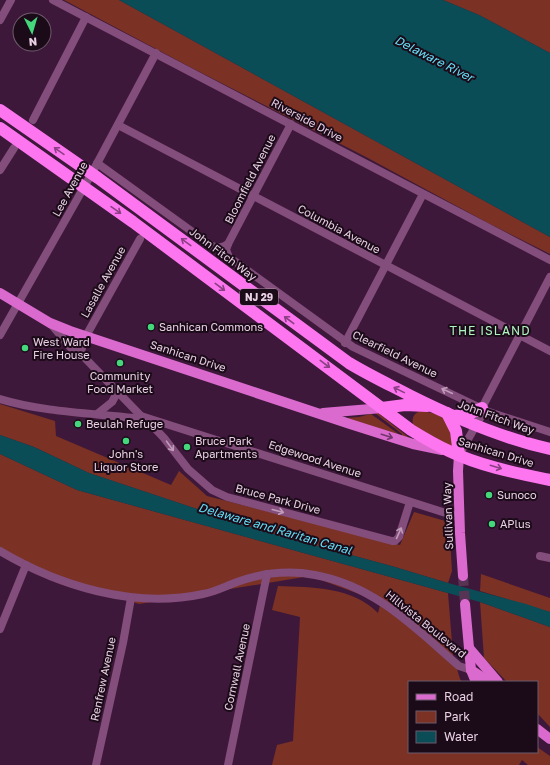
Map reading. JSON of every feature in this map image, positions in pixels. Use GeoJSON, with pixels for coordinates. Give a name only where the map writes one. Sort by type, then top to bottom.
{"type":"FeatureCollection","features":[{"type":"Feature","properties":{"kind":"highway","name":"John Fitch Way"},"geometry":{"type":"LineString","coordinates":[[0,110],[92,174],[197,250],[334,353],[361,371],[450,415],[515,439],[550,449]]}},
{"type":"Feature","properties":{"kind":"highway","name":"NJ 29"},"geometry":{"type":"LineString","coordinates":[[0,128],[138,225],[411,430],[454,453]]}},
{"type":"Feature","properties":{"kind":"highway"},"geometry":{"type":"LineString","coordinates":[[382,408],[415,405],[434,407]]}},
{"type":"Feature","properties":{"kind":"highway"},"geometry":{"type":"LineString","coordinates":[[411,430],[408,419],[411,409],[415,405]]}},
{"type":"Feature","properties":{"kind":"highway"},"geometry":{"type":"LineString","coordinates":[[454,453],[456,431],[450,415],[469,414],[482,408]]}},
{"type":"Feature","properties":{"kind":"highway","name":"Sanhican Drive"},"geometry":{"type":"LineString","coordinates":[[454,453],[511,471],[550,480]]}},
{"type":"Feature","properties":{"kind":"main road","name":"Sanhican Drive"},"geometry":{"type":"LineString","coordinates":[[0,293],[50,323],[86,336],[413,444],[454,453]]}},
{"type":"Feature","properties":{"kind":"main road","name":"Sanhican Drive"},"geometry":{"type":"LineString","coordinates":[[319,413],[382,408]]}},
{"type":"Feature","properties":{"kind":"main road","name":"Sullivan Way"},"geometry":{"type":"LineString","coordinates":[[454,453],[458,471],[463,576]]}},
{"type":"Feature","properties":{"kind":"main road"},"geometry":{"type":"LineString","coordinates":[[465,604],[472,670],[476,681]]}},
{"type":"Feature","properties":{"kind":"main road"},"geometry":{"type":"LineString","coordinates":[[470,648],[497,681]]}},
{"type":"Feature","properties":{"kind":"main road"},"geometry":{"type":"LineString","coordinates":[[472,670],[488,681]]}},
{"type":"Feature","properties":{"kind":"main road"},"geometry":{"type":"LineString","coordinates":[[538,725],[544,734]]}},
{"type":"Feature","properties":{"kind":"street"},"geometry":{"type":"LineString","coordinates":[[0,20],[10,0]]}},
{"type":"Feature","properties":{"kind":"street","name":"Riverside Drive"},"geometry":{"type":"LineString","coordinates":[[53,0],[550,260]]}},
{"type":"Feature","properties":{"kind":"street"},"geometry":{"type":"LineString","coordinates":[[33,120],[86,17]]}},
{"type":"Feature","properties":{"kind":"street","name":"Lee Avenue"},"geometry":{"type":"LineString","coordinates":[[0,334],[92,174],[156,53]]}},
{"type":"Feature","properties":{"kind":"street","name":"Bloomfield Avenue"},"geometry":{"type":"LineString","coordinates":[[228,244],[291,124]]}},
{"type":"Feature","properties":{"kind":"street","name":"Columbia Avenue"},"geometry":{"type":"LineString","coordinates":[[118,125],[550,352]]}},
{"type":"Feature","properties":{"kind":"street"},"geometry":{"type":"LineString","coordinates":[[0,170],[14,148]]}},
{"type":"Feature","properties":{"kind":"street"},"geometry":{"type":"LineString","coordinates":[[97,163],[212,246],[218,248],[228,244]]}},
{"type":"Feature","properties":{"kind":"street"},"geometry":{"type":"LineString","coordinates":[[345,343],[423,194]]}},
{"type":"Feature","properties":{"kind":"street","name":"Lasalle Avenue"},"geometry":{"type":"LineString","coordinates":[[82,355],[81,351],[86,336],[140,239]]}},
{"type":"Feature","properties":{"kind":"street","name":"Clearfield Avenue"},"geometry":{"type":"LineString","coordinates":[[228,244],[226,250],[229,257],[345,343],[492,413],[550,432]]}},
{"type":"Feature","properties":{"kind":"street"},"geometry":{"type":"LineString","coordinates":[[454,453],[483,413],[482,408],[550,277]]}},
{"type":"Feature","properties":{"kind":"street","name":"Bruce Park Drive"},"geometry":{"type":"LineString","coordinates":[[50,323],[71,348],[82,355],[164,438],[188,469],[212,490],[227,497],[392,541],[395,541],[399,537],[410,502]]}},
{"type":"Feature","properties":{"kind":"street"},"geometry":{"type":"LineString","coordinates":[[97,414],[112,402],[118,391]]}},
{"type":"Feature","properties":{"kind":"street","name":"Edgewood Avenue"},"geometry":{"type":"LineString","coordinates":[[0,399],[39,408],[134,418],[143,416],[410,502],[459,516]]}},
{"type":"Feature","properties":{"kind":"street","name":"Hillvista Boulevard"},"geometry":{"type":"LineString","coordinates":[[0,551],[26,566],[73,584],[131,598],[166,599],[204,594],[253,577],[291,572],[316,575],[340,581],[360,589],[388,606],[459,666],[472,670]]}},
{"type":"Feature","properties":{"kind":"street"},"geometry":{"type":"LineString","coordinates":[[540,556],[550,558]]}},
{"type":"Feature","properties":{"kind":"street"},"geometry":{"type":"LineString","coordinates":[[0,629],[26,566]]}},
{"type":"Feature","properties":{"kind":"street","name":"Cornwall Avenue"},"geometry":{"type":"LineString","coordinates":[[228,765],[267,574]]}},
{"type":"Feature","properties":{"kind":"street","name":"Renfrew Avenue"},"geometry":{"type":"LineString","coordinates":[[96,765],[131,598]]}},
{"type":"Feature","properties":{"kind":"green space"},"geometry":{"type":"Polygon","coordinates":[[[64,0],[119,0],[550,237],[550,254],[488,223],[366,157],[190,67],[64,0]]]}},
{"type":"Feature","properties":{"kind":"green space"},"geometry":{"type":"Polygon","coordinates":[[[443,0],[550,0],[550,53],[479,15],[443,0]]]}},
{"type":"Feature","properties":{"kind":"green space"},"geometry":{"type":"Polygon","coordinates":[[[0,404],[55,421],[56,436],[171,485],[179,471],[207,496],[400,545],[414,512],[449,522],[452,571],[448,583],[263,531],[89,473],[34,447],[0,435],[0,404]]]}},
{"type":"Feature","properties":{"kind":"green space"},"geometry":{"type":"Polygon","coordinates":[[[420,411],[430,412],[442,417],[446,421],[449,426],[454,448],[413,425],[414,416],[420,411]]]}},
{"type":"Feature","properties":{"kind":"green space"},"geometry":{"type":"Polygon","coordinates":[[[375,413],[378,413],[412,440],[402,436],[402,434],[375,413]]]}},
{"type":"Feature","properties":{"kind":"green space"},"geometry":{"type":"Polygon","coordinates":[[[371,414],[400,435],[346,418],[371,414]]]}},
{"type":"Feature","properties":{"kind":"green space"},"geometry":{"type":"Polygon","coordinates":[[[0,454],[77,490],[448,593],[453,655],[461,681],[408,681],[408,753],[538,753],[538,748],[550,756],[550,765],[528,765],[522,760],[519,765],[272,765],[277,745],[293,741],[300,617],[272,610],[278,586],[318,588],[344,593],[368,604],[378,613],[381,602],[310,576],[139,604],[31,570],[0,552],[0,454]]]}},
{"type":"Feature","properties":{"kind":"green space"},"geometry":{"type":"Polygon","coordinates":[[[481,574],[550,598],[550,612],[480,591],[481,574]]]}},
{"type":"Feature","properties":{"kind":"green space"},"geometry":{"type":"Polygon","coordinates":[[[480,602],[550,627],[550,727],[538,714],[538,681],[506,681],[484,658],[480,602]]]}},
{"type":"Feature","properties":{"kind":"water","name":"Delaware River"},"geometry":{"type":"Polygon","coordinates":[[[119,0],[443,0],[479,15],[550,53],[550,237],[119,0]]]}},
{"type":"Feature","properties":{"kind":"water"},"geometry":{"type":"Polygon","coordinates":[[[0,435],[34,447],[89,473],[263,531],[395,567],[550,612],[550,627],[480,602],[77,490],[0,454],[0,435]]]}},
{"type":"Feature","properties":{"kind":"tunnel"},"geometry":{"type":"LineString","coordinates":[[463,576],[465,604]]}},
{"type":"Feature","properties":{"kind":"place","name":"Sanhican Commons"},"geometry":{"type":"Point","coordinates":[151,327]}},
{"type":"Feature","properties":{"kind":"place","name":"West Ward Fire House"},"geometry":{"type":"Point","coordinates":[25,348]}},
{"type":"Feature","properties":{"kind":"place","name":"Community Food Market"},"geometry":{"type":"Point","coordinates":[120,363]}},
{"type":"Feature","properties":{"kind":"place","name":"Beulah Refuge"},"geometry":{"type":"Point","coordinates":[78,424]}},
{"type":"Feature","properties":{"kind":"place","name":"John's Liquor Store"},"geometry":{"type":"Point","coordinates":[126,441]}},
{"type":"Feature","properties":{"kind":"place","name":"Bruce Park Apartments"},"geometry":{"type":"Point","coordinates":[187,447]}},
{"type":"Feature","properties":{"kind":"place","name":"Sunoco"},"geometry":{"type":"Point","coordinates":[489,495]}},
{"type":"Feature","properties":{"kind":"place","name":"APlus"},"geometry":{"type":"Point","coordinates":[492,524]}},
{"type":"Feature","properties":{"kind":"district","name":"THE ISLAND"},"geometry":{"type":"Point","coordinates":[490,331]}},
{"type":"Feature","properties":{"kind":"water label","name":"Delaware and Raritan Canal"},"geometry":{"type":"Point","coordinates":[275,529]}}]}
